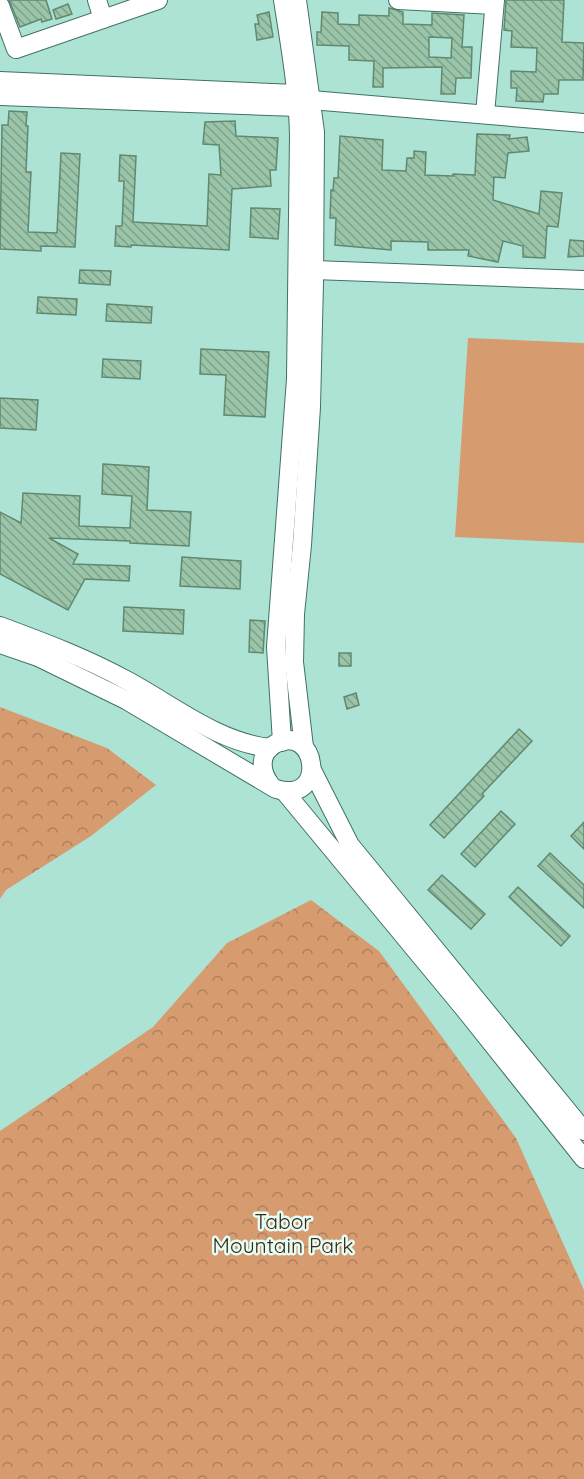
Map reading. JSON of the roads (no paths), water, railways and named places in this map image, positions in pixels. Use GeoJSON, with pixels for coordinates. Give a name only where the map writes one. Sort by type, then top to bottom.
{"type":"FeatureCollection","features":[{"type":"Feature","properties":{"kind":"street"},"geometry":{"type":"LineString","coordinates":[[97,0],[103,19]]}},
{"type":"Feature","properties":{"kind":"street"},"geometry":{"type":"LineString","coordinates":[[0,6],[16,49],[158,0]]}},
{"type":"Feature","properties":{"kind":"street"},"geometry":{"type":"LineString","coordinates":[[283,0],[302,100],[315,132],[311,407],[295,614],[294,662],[304,747],[311,759],[312,770],[350,845],[584,1131]]}},
{"type":"Feature","properties":{"kind":"street"},"geometry":{"type":"LineString","coordinates":[[276,745],[276,647],[296,379],[302,100],[297,0]]}},
{"type":"Feature","properties":{"kind":"street"},"geometry":{"type":"LineString","coordinates":[[398,0],[494,3],[485,114]]}},
{"type":"Feature","properties":{"kind":"street"},"geometry":{"type":"LineString","coordinates":[[0,81],[302,100],[584,123]]}},
{"type":"Feature","properties":{"kind":"street"},"geometry":{"type":"LineString","coordinates":[[0,96],[302,100]]}},
{"type":"Feature","properties":{"kind":"street"},"geometry":{"type":"LineString","coordinates":[[314,270],[584,280]]}},
{"type":"Feature","properties":{"kind":"street"},"geometry":{"type":"LineString","coordinates":[[0,626],[83,658],[224,736],[249,746],[294,742],[304,747]]}},
{"type":"Feature","properties":{"kind":"street"},"geometry":{"type":"LineString","coordinates":[[0,644],[38,657],[126,700],[277,788],[300,788],[306,783],[312,770]]}},
{"type":"Feature","properties":{"kind":"street"},"geometry":{"type":"LineString","coordinates":[[276,745],[265,754],[262,770],[466,1011],[584,1159]]}},
{"type":"Feature","properties":{"kind":"park label","name":"Tabor Mountain Park"},"geometry":{"type":"Point","coordinates":[283,1234]}}]}
